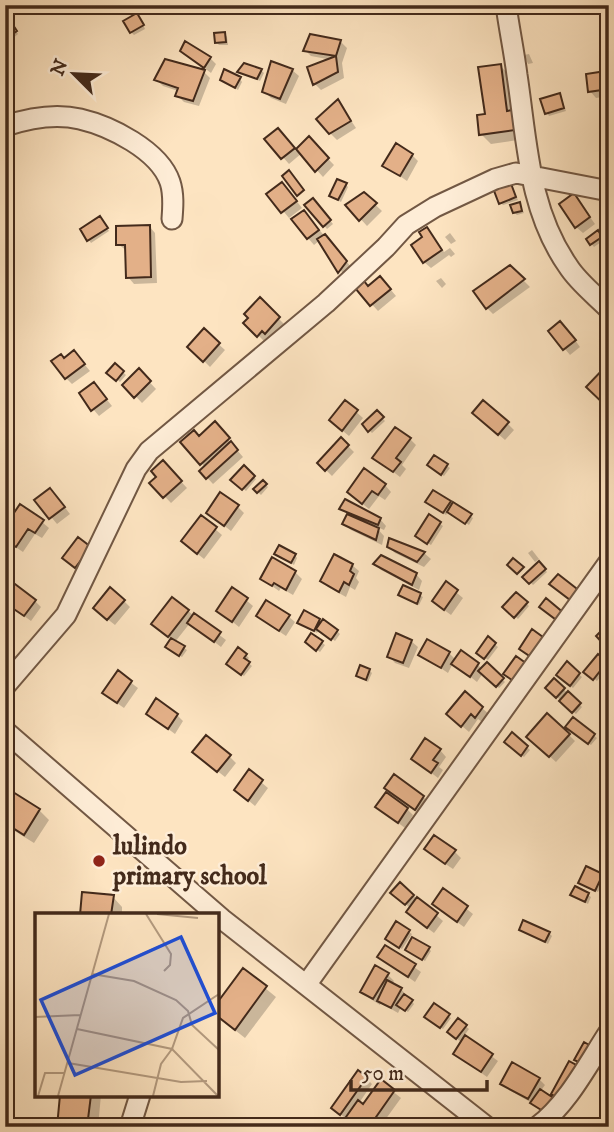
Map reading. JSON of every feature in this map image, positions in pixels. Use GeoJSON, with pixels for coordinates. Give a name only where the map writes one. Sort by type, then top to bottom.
{"type":"FeatureCollection","features":[{"type":"Feature","properties":{"kind":"street"},"geometry":{"type":"LineString","coordinates":[[506,5],[530,175],[550,233],[568,267],[609,309]]}},
{"type":"Feature","properties":{"kind":"street"},"geometry":{"type":"LineString","coordinates":[[5,126],[30,118],[80,119],[116,132],[136,143],[153,157],[170,182],[172,219]]}},
{"type":"Feature","properties":{"kind":"street"},"geometry":{"type":"LineString","coordinates":[[5,686],[66,615],[136,469],[149,451],[326,303],[406,225],[435,207],[495,179],[516,173],[609,191]]}},
{"type":"Feature","properties":{"kind":"street"},"geometry":{"type":"LineString","coordinates":[[306,985],[609,562]]}},
{"type":"Feature","properties":{"kind":"street"},"geometry":{"type":"LineString","coordinates":[[5,731],[209,913]]}},
{"type":"Feature","properties":{"kind":"street"},"geometry":{"type":"LineString","coordinates":[[220,923],[306,985],[487,1127]]}},
{"type":"Feature","properties":{"kind":"street"},"geometry":{"type":"LineString","coordinates":[[537,1127],[564,1101],[609,1032]]}},
{"type":"Feature","properties":{"kind":"street"},"geometry":{"type":"LineString","coordinates":[[130,1127],[139,1097]]}},
{"type":"Feature","properties":{"kind":"building"},"geometry":{"type":"Polygon","coordinates":[[[137,13],[144,25],[130,33],[123,21],[137,13]]]}},
{"type":"Feature","properties":{"kind":"building"},"geometry":{"type":"Polygon","coordinates":[[[7,16],[17,31],[7,38],[5,17],[7,16]]]}},
{"type":"Feature","properties":{"kind":"building"},"geometry":{"type":"Polygon","coordinates":[[[225,32],[226,42],[215,43],[214,33],[225,32]]]}},
{"type":"Feature","properties":{"kind":"building"},"geometry":{"type":"Polygon","coordinates":[[[310,34],[341,40],[336,56],[303,51],[310,34]]]}},
{"type":"Feature","properties":{"kind":"building"},"geometry":{"type":"Polygon","coordinates":[[[185,41],[211,57],[204,68],[180,51],[185,41]]]}},
{"type":"Feature","properties":{"kind":"building"},"geometry":{"type":"Polygon","coordinates":[[[336,56],[338,72],[313,85],[307,67],[336,56]]]}},
{"type":"Feature","properties":{"kind":"building"},"geometry":{"type":"Polygon","coordinates":[[[165,59],[205,70],[193,101],[175,96],[178,88],[154,80],[165,59]]]}},
{"type":"Feature","properties":{"kind":"building"},"geometry":{"type":"Polygon","coordinates":[[[271,61],[293,69],[280,99],[262,92],[271,61]]]}},
{"type":"Feature","properties":{"kind":"building"},"geometry":{"type":"Polygon","coordinates":[[[244,63],[262,69],[257,79],[237,72],[244,63]]]}},
{"type":"Feature","properties":{"kind":"building"},"geometry":{"type":"Polygon","coordinates":[[[501,64],[507,111],[519,109],[522,129],[479,135],[477,115],[485,114],[478,67],[501,64]]]}},
{"type":"Feature","properties":{"kind":"building"},"geometry":{"type":"Polygon","coordinates":[[[224,69],[241,77],[235,88],[220,80],[224,69]]]}},
{"type":"Feature","properties":{"kind":"building"},"geometry":{"type":"Polygon","coordinates":[[[606,71],[609,89],[588,92],[586,74],[606,71]]]}},
{"type":"Feature","properties":{"kind":"building"},"geometry":{"type":"Polygon","coordinates":[[[560,93],[564,108],[545,114],[540,99],[560,93]]]}},
{"type":"Feature","properties":{"kind":"building"},"geometry":{"type":"Polygon","coordinates":[[[338,99],[351,121],[329,134],[316,119],[338,99]]]}},
{"type":"Feature","properties":{"kind":"building"},"geometry":{"type":"Polygon","coordinates":[[[278,128],[295,148],[281,159],[264,139],[278,128]]]}},
{"type":"Feature","properties":{"kind":"building"},"geometry":{"type":"Polygon","coordinates":[[[309,136],[329,158],[315,172],[296,149],[309,136]]]}},
{"type":"Feature","properties":{"kind":"building"},"geometry":{"type":"Polygon","coordinates":[[[396,143],[413,154],[400,176],[382,166],[396,143]]]}},
{"type":"Feature","properties":{"kind":"building"},"geometry":{"type":"Polygon","coordinates":[[[289,170],[304,190],[297,196],[282,176],[289,170]]]}},
{"type":"Feature","properties":{"kind":"building"},"geometry":{"type":"Polygon","coordinates":[[[337,179],[347,183],[338,200],[329,196],[337,179]]]}},
{"type":"Feature","properties":{"kind":"building"},"geometry":{"type":"Polygon","coordinates":[[[510,181],[516,197],[499,204],[493,188],[510,181]]]}},
{"type":"Feature","properties":{"kind":"building"},"geometry":{"type":"Polygon","coordinates":[[[282,182],[297,201],[281,213],[266,194],[282,182]]]}},
{"type":"Feature","properties":{"kind":"building"},"geometry":{"type":"Polygon","coordinates":[[[364,192],[377,203],[359,221],[345,205],[364,192]]]}},
{"type":"Feature","properties":{"kind":"building"},"geometry":{"type":"Polygon","coordinates":[[[574,193],[590,217],[575,228],[559,204],[574,193]]]}},
{"type":"Feature","properties":{"kind":"building"},"geometry":{"type":"Polygon","coordinates":[[[313,198],[331,220],[323,227],[304,205],[313,198]]]}},
{"type":"Feature","properties":{"kind":"building"},"geometry":{"type":"Polygon","coordinates":[[[520,202],[522,211],[513,213],[510,205],[520,202]]]}},
{"type":"Feature","properties":{"kind":"building"},"geometry":{"type":"Polygon","coordinates":[[[304,210],[319,230],[307,239],[291,219],[304,210]]]}},
{"type":"Feature","properties":{"kind":"building"},"geometry":{"type":"Polygon","coordinates":[[[100,216],[108,228],[87,241],[80,229],[100,216]]]}},
{"type":"Feature","properties":{"kind":"building"},"geometry":{"type":"Polygon","coordinates":[[[150,225],[151,277],[126,278],[125,245],[116,245],[116,226],[150,225]]]}},
{"type":"Feature","properties":{"kind":"building"},"geometry":{"type":"Polygon","coordinates":[[[427,227],[442,250],[423,263],[411,245],[422,237],[419,232],[427,227]]]}},
{"type":"Feature","properties":{"kind":"building"},"geometry":{"type":"Polygon","coordinates":[[[598,230],[602,237],[590,245],[586,239],[598,230]]]}},
{"type":"Feature","properties":{"kind":"building"},"geometry":{"type":"Polygon","coordinates":[[[325,234],[347,261],[338,273],[317,239],[325,234]]]}},
{"type":"Feature","properties":{"kind":"building"},"geometry":{"type":"Polygon","coordinates":[[[510,265],[525,279],[486,309],[473,291],[510,265]]]}},
{"type":"Feature","properties":{"kind":"building"},"geometry":{"type":"Polygon","coordinates":[[[380,276],[391,289],[370,306],[355,288],[364,281],[368,286],[380,276]]]}},
{"type":"Feature","properties":{"kind":"building"},"geometry":{"type":"Polygon","coordinates":[[[260,297],[280,317],[265,334],[262,331],[257,337],[243,323],[248,318],[244,314],[260,297]]]}},
{"type":"Feature","properties":{"kind":"building"},"geometry":{"type":"Polygon","coordinates":[[[560,321],[576,340],[563,350],[548,331],[560,321]]]}},
{"type":"Feature","properties":{"kind":"building"},"geometry":{"type":"Polygon","coordinates":[[[204,328],[220,343],[203,362],[187,347],[204,328]]]}},
{"type":"Feature","properties":{"kind":"building"},"geometry":{"type":"Polygon","coordinates":[[[74,350],[85,364],[65,379],[51,361],[61,354],[64,358],[74,350]]]}},
{"type":"Feature","properties":{"kind":"building"},"geometry":{"type":"Polygon","coordinates":[[[115,363],[124,371],[116,381],[106,373],[115,363]]]}},
{"type":"Feature","properties":{"kind":"building"},"geometry":{"type":"Polygon","coordinates":[[[606,366],[609,368],[609,409],[586,387],[606,366]]]}},
{"type":"Feature","properties":{"kind":"building"},"geometry":{"type":"Polygon","coordinates":[[[139,368],[151,381],[134,398],[122,385],[139,368]]]}},
{"type":"Feature","properties":{"kind":"building"},"geometry":{"type":"Polygon","coordinates":[[[94,382],[107,399],[91,411],[79,393],[94,382]]]}},
{"type":"Feature","properties":{"kind":"building"},"geometry":{"type":"Polygon","coordinates":[[[345,400],[358,410],[342,431],[329,420],[345,400]]]}},
{"type":"Feature","properties":{"kind":"building"},"geometry":{"type":"Polygon","coordinates":[[[483,400],[509,422],[498,435],[472,413],[483,400]]]}},
{"type":"Feature","properties":{"kind":"building"},"geometry":{"type":"Polygon","coordinates":[[[377,410],[384,417],[368,432],[362,424],[377,410]]]}},
{"type":"Feature","properties":{"kind":"building"},"geometry":{"type":"Polygon","coordinates":[[[215,421],[230,438],[200,465],[180,442],[194,430],[199,436],[215,421]]]}},
{"type":"Feature","properties":{"kind":"building"},"geometry":{"type":"Polygon","coordinates":[[[395,427],[411,438],[396,458],[401,462],[393,472],[372,458],[395,427]]]}},
{"type":"Feature","properties":{"kind":"building"},"geometry":{"type":"Polygon","coordinates":[[[341,437],[349,445],[325,471],[317,463],[341,437]]]}},
{"type":"Feature","properties":{"kind":"building"},"geometry":{"type":"Polygon","coordinates":[[[231,441],[238,450],[206,479],[199,471],[231,441]]]}},
{"type":"Feature","properties":{"kind":"building"},"geometry":{"type":"Polygon","coordinates":[[[434,455],[448,464],[441,475],[427,465],[434,455]]]}},
{"type":"Feature","properties":{"kind":"building"},"geometry":{"type":"Polygon","coordinates":[[[163,460],[182,481],[163,498],[149,483],[156,477],[151,471],[163,460]]]}},
{"type":"Feature","properties":{"kind":"building"},"geometry":{"type":"Polygon","coordinates":[[[244,465],[255,476],[242,490],[230,480],[244,465]]]}},
{"type":"Feature","properties":{"kind":"building"},"geometry":{"type":"Polygon","coordinates":[[[364,468],[386,484],[378,495],[372,491],[362,504],[347,492],[364,468]]]}},
{"type":"Feature","properties":{"kind":"building"},"geometry":{"type":"Polygon","coordinates":[[[263,480],[267,484],[257,493],[253,489],[263,480]]]}},
{"type":"Feature","properties":{"kind":"building"},"geometry":{"type":"Polygon","coordinates":[[[50,488],[65,507],[49,519],[34,500],[50,488]]]}},
{"type":"Feature","properties":{"kind":"building"},"geometry":{"type":"Polygon","coordinates":[[[433,490],[451,501],[443,513],[425,502],[433,490]]]}},
{"type":"Feature","properties":{"kind":"building"},"geometry":{"type":"Polygon","coordinates":[[[220,492],[239,505],[224,526],[206,513],[220,492]]]}},
{"type":"Feature","properties":{"kind":"building"},"geometry":{"type":"Polygon","coordinates":[[[345,499],[381,518],[378,525],[339,509],[345,499]]]}},
{"type":"Feature","properties":{"kind":"building"},"geometry":{"type":"Polygon","coordinates":[[[453,502],[472,514],[465,524],[447,512],[453,502]]]}},
{"type":"Feature","properties":{"kind":"building"},"geometry":{"type":"Polygon","coordinates":[[[20,504],[44,520],[35,533],[28,529],[16,547],[5,540],[5,526],[20,504]]]}},
{"type":"Feature","properties":{"kind":"building"},"geometry":{"type":"Polygon","coordinates":[[[347,514],[379,528],[376,540],[342,524],[347,514]]]}},
{"type":"Feature","properties":{"kind":"building"},"geometry":{"type":"Polygon","coordinates":[[[429,514],[441,522],[427,544],[415,536],[429,514]]]}},
{"type":"Feature","properties":{"kind":"building"},"geometry":{"type":"Polygon","coordinates":[[[201,515],[217,527],[197,554],[181,541],[201,515]]]}},
{"type":"Feature","properties":{"kind":"building"},"geometry":{"type":"Polygon","coordinates":[[[78,537],[91,547],[75,568],[62,558],[78,537]]]}},
{"type":"Feature","properties":{"kind":"building"},"geometry":{"type":"Polygon","coordinates":[[[389,538],[425,552],[417,562],[387,547],[389,538]]]}},
{"type":"Feature","properties":{"kind":"building"},"geometry":{"type":"Polygon","coordinates":[[[279,545],[296,554],[291,563],[274,554],[279,545]]]}},
{"type":"Feature","properties":{"kind":"building"},"geometry":{"type":"Polygon","coordinates":[[[334,554],[353,564],[350,571],[354,574],[349,585],[344,582],[339,592],[320,581],[334,554]]]}},
{"type":"Feature","properties":{"kind":"building"},"geometry":{"type":"Polygon","coordinates":[[[381,555],[417,573],[412,585],[373,564],[381,555]]]}},
{"type":"Feature","properties":{"kind":"building"},"geometry":{"type":"Polygon","coordinates":[[[272,557],[296,571],[286,590],[260,579],[272,557]]]}},
{"type":"Feature","properties":{"kind":"building"},"geometry":{"type":"Polygon","coordinates":[[[513,558],[524,567],[517,574],[507,565],[513,558]]]}},
{"type":"Feature","properties":{"kind":"building"},"geometry":{"type":"Polygon","coordinates":[[[539,561],[546,569],[529,584],[522,577],[539,561]]]}},
{"type":"Feature","properties":{"kind":"building"},"geometry":{"type":"Polygon","coordinates":[[[558,574],[581,592],[574,603],[549,584],[558,574]]]}},
{"type":"Feature","properties":{"kind":"building"},"geometry":{"type":"Polygon","coordinates":[[[11,581],[36,600],[24,616],[5,603],[5,588],[11,581]]]}},
{"type":"Feature","properties":{"kind":"building"},"geometry":{"type":"Polygon","coordinates":[[[446,581],[458,590],[444,610],[432,601],[446,581]]]}},
{"type":"Feature","properties":{"kind":"building"},"geometry":{"type":"Polygon","coordinates":[[[403,585],[421,593],[417,604],[398,595],[403,585]]]}},
{"type":"Feature","properties":{"kind":"building"},"geometry":{"type":"Polygon","coordinates":[[[110,587],[125,600],[107,620],[93,608],[110,587]]]}},
{"type":"Feature","properties":{"kind":"building"},"geometry":{"type":"Polygon","coordinates":[[[232,587],[248,598],[232,622],[216,611],[232,587]]]}},
{"type":"Feature","properties":{"kind":"building"},"geometry":{"type":"Polygon","coordinates":[[[516,592],[528,602],[514,618],[502,607],[516,592]]]}},
{"type":"Feature","properties":{"kind":"building"},"geometry":{"type":"Polygon","coordinates":[[[172,597],[189,610],[168,637],[151,624],[172,597]]]}},
{"type":"Feature","properties":{"kind":"building"},"geometry":{"type":"Polygon","coordinates":[[[546,598],[565,614],[559,622],[539,607],[546,598]]]}},
{"type":"Feature","properties":{"kind":"building"},"geometry":{"type":"Polygon","coordinates":[[[266,600],[290,615],[279,631],[256,616],[266,600]]]}},
{"type":"Feature","properties":{"kind":"building"},"geometry":{"type":"Polygon","coordinates":[[[304,610],[320,619],[314,631],[297,623],[304,610]]]}},
{"type":"Feature","properties":{"kind":"building"},"geometry":{"type":"Polygon","coordinates":[[[194,613],[221,632],[214,642],[187,623],[194,613]]]}},
{"type":"Feature","properties":{"kind":"building"},"geometry":{"type":"Polygon","coordinates":[[[323,619],[338,630],[331,640],[316,629],[323,619]]]}},
{"type":"Feature","properties":{"kind":"building"},"geometry":{"type":"Polygon","coordinates":[[[609,623],[609,648],[608,649],[596,636],[609,623]]]}},
{"type":"Feature","properties":{"kind":"building"},"geometry":{"type":"Polygon","coordinates":[[[532,629],[547,640],[534,659],[519,649],[532,629]]]}},
{"type":"Feature","properties":{"kind":"building"},"geometry":{"type":"Polygon","coordinates":[[[311,633],[323,641],[316,651],[305,642],[311,633]]]}},
{"type":"Feature","properties":{"kind":"building"},"geometry":{"type":"Polygon","coordinates":[[[396,633],[412,640],[403,663],[387,657],[396,633]]]}},
{"type":"Feature","properties":{"kind":"building"},"geometry":{"type":"Polygon","coordinates":[[[488,636],[496,643],[484,659],[476,653],[488,636]]]}},
{"type":"Feature","properties":{"kind":"building"},"geometry":{"type":"Polygon","coordinates":[[[171,638],[185,646],[179,656],[165,647],[171,638]]]}},
{"type":"Feature","properties":{"kind":"building"},"geometry":{"type":"Polygon","coordinates":[[[427,639],[450,652],[441,668],[418,655],[427,639]]]}},
{"type":"Feature","properties":{"kind":"building"},"geometry":{"type":"Polygon","coordinates":[[[238,647],[247,654],[244,658],[250,662],[241,675],[226,664],[238,647]]]}},
{"type":"Feature","properties":{"kind":"building"},"geometry":{"type":"Polygon","coordinates":[[[461,650],[479,663],[470,677],[451,664],[461,650]]]}},
{"type":"Feature","properties":{"kind":"building"},"geometry":{"type":"Polygon","coordinates":[[[598,654],[607,662],[593,680],[583,672],[598,654]]]}},
{"type":"Feature","properties":{"kind":"building"},"geometry":{"type":"Polygon","coordinates":[[[516,656],[530,666],[518,684],[503,674],[516,656]]]}},
{"type":"Feature","properties":{"kind":"building"},"geometry":{"type":"Polygon","coordinates":[[[567,661],[580,673],[570,686],[556,675],[567,661]]]}},
{"type":"Feature","properties":{"kind":"building"},"geometry":{"type":"Polygon","coordinates":[[[487,662],[504,678],[496,687],[478,671],[487,662]]]}},
{"type":"Feature","properties":{"kind":"building"},"geometry":{"type":"Polygon","coordinates":[[[360,665],[370,669],[366,680],[356,676],[360,665]]]}},
{"type":"Feature","properties":{"kind":"building"},"geometry":{"type":"Polygon","coordinates":[[[118,670],[132,681],[117,703],[102,693],[118,670]]]}},
{"type":"Feature","properties":{"kind":"building"},"geometry":{"type":"Polygon","coordinates":[[[554,678],[565,688],[556,698],[545,688],[554,678]]]}},
{"type":"Feature","properties":{"kind":"building"},"geometry":{"type":"Polygon","coordinates":[[[465,691],[483,707],[475,718],[471,714],[461,727],[446,714],[465,691]]]}},
{"type":"Feature","properties":{"kind":"building"},"geometry":{"type":"Polygon","coordinates":[[[568,691],[581,703],[572,713],[559,701],[568,691]]]}},
{"type":"Feature","properties":{"kind":"building"},"geometry":{"type":"Polygon","coordinates":[[[156,698],[178,714],[168,729],[146,714],[156,698]]]}},
{"type":"Feature","properties":{"kind":"building"},"geometry":{"type":"Polygon","coordinates":[[[547,713],[570,734],[549,757],[526,737],[547,713]]]}},
{"type":"Feature","properties":{"kind":"building"},"geometry":{"type":"Polygon","coordinates":[[[573,717],[595,734],[588,744],[565,727],[573,717]]]}},
{"type":"Feature","properties":{"kind":"building"},"geometry":{"type":"Polygon","coordinates":[[[512,732],[528,746],[521,756],[504,742],[512,732]]]}},
{"type":"Feature","properties":{"kind":"building"},"geometry":{"type":"Polygon","coordinates":[[[206,735],[231,755],[217,772],[192,752],[206,735]]]}},
{"type":"Feature","properties":{"kind":"building"},"geometry":{"type":"Polygon","coordinates":[[[425,738],[441,749],[433,760],[438,763],[431,773],[411,759],[425,738]]]}},
{"type":"Feature","properties":{"kind":"building"},"geometry":{"type":"Polygon","coordinates":[[[249,769],[263,780],[248,801],[234,790],[249,769]]]}},
{"type":"Feature","properties":{"kind":"building"},"geometry":{"type":"Polygon","coordinates":[[[394,774],[424,796],[415,810],[384,788],[394,774]]]}},
{"type":"Feature","properties":{"kind":"building"},"geometry":{"type":"Polygon","coordinates":[[[5,787],[40,809],[24,835],[5,823],[5,787]]]}},
{"type":"Feature","properties":{"kind":"building"},"geometry":{"type":"Polygon","coordinates":[[[386,792],[408,808],[398,823],[375,807],[386,792]]]}},
{"type":"Feature","properties":{"kind":"building"},"geometry":{"type":"Polygon","coordinates":[[[434,835],[456,850],[445,864],[424,849],[434,835]]]}},
{"type":"Feature","properties":{"kind":"building"},"geometry":{"type":"Polygon","coordinates":[[[586,866],[603,874],[595,891],[578,883],[586,866]]]}},
{"type":"Feature","properties":{"kind":"building"},"geometry":{"type":"Polygon","coordinates":[[[400,882],[414,895],[405,905],[390,893],[400,882]]]}},
{"type":"Feature","properties":{"kind":"building"},"geometry":{"type":"Polygon","coordinates":[[[575,886],[589,893],[585,902],[570,895],[575,886]]]}},
{"type":"Feature","properties":{"kind":"building"},"geometry":{"type":"Polygon","coordinates":[[[443,888],[468,906],[457,922],[432,904],[443,888]]]}},
{"type":"Feature","properties":{"kind":"building"},"geometry":{"type":"Polygon","coordinates":[[[82,892],[114,895],[111,913],[80,913],[82,892]]]}},
{"type":"Feature","properties":{"kind":"building"},"geometry":{"type":"Polygon","coordinates":[[[417,897],[438,913],[427,928],[406,912],[417,897]]]}},
{"type":"Feature","properties":{"kind":"building"},"geometry":{"type":"Polygon","coordinates":[[[523,920],[550,932],[545,942],[519,930],[523,920]]]}},
{"type":"Feature","properties":{"kind":"building"},"geometry":{"type":"Polygon","coordinates":[[[396,921],[410,930],[399,948],[385,939],[396,921]]]}},
{"type":"Feature","properties":{"kind":"building"},"geometry":{"type":"Polygon","coordinates":[[[412,937],[430,947],[422,960],[405,950],[412,937]]]}},
{"type":"Feature","properties":{"kind":"building"},"geometry":{"type":"Polygon","coordinates":[[[385,945],[416,964],[408,977],[377,957],[385,945]]]}},
{"type":"Feature","properties":{"kind":"building"},"geometry":{"type":"Polygon","coordinates":[[[375,965],[389,973],[373,999],[360,992],[375,965]]]}},
{"type":"Feature","properties":{"kind":"building"},"geometry":{"type":"Polygon","coordinates":[[[243,968],[267,986],[235,1030],[219,1018],[219,1000],[243,968]]]}},
{"type":"Feature","properties":{"kind":"building"},"geometry":{"type":"Polygon","coordinates":[[[387,980],[402,988],[391,1008],[377,1001],[387,980]]]}},
{"type":"Feature","properties":{"kind":"building"},"geometry":{"type":"Polygon","coordinates":[[[404,994],[413,1000],[405,1011],[396,1005],[404,994]]]}},
{"type":"Feature","properties":{"kind":"building"},"geometry":{"type":"Polygon","coordinates":[[[434,1003],[450,1014],[440,1028],[424,1017],[434,1003]]]}},
{"type":"Feature","properties":{"kind":"building"},"geometry":{"type":"Polygon","coordinates":[[[458,1018],[467,1025],[456,1039],[447,1032],[458,1018]]]}},
{"type":"Feature","properties":{"kind":"building"},"geometry":{"type":"Polygon","coordinates":[[[465,1035],[493,1054],[481,1072],[453,1054],[465,1035]]]}},
{"type":"Feature","properties":{"kind":"building"},"geometry":{"type":"Polygon","coordinates":[[[584,1042],[591,1046],[581,1063],[574,1060],[584,1042]]]}},
{"type":"Feature","properties":{"kind":"building"},"geometry":{"type":"Polygon","coordinates":[[[569,1061],[578,1066],[560,1099],[551,1094],[569,1061]]]}},
{"type":"Feature","properties":{"kind":"building"},"geometry":{"type":"Polygon","coordinates":[[[512,1062],[540,1078],[528,1099],[500,1084],[512,1062]]]}},
{"type":"Feature","properties":{"kind":"building"},"geometry":{"type":"Polygon","coordinates":[[[358,1070],[367,1077],[340,1115],[331,1108],[358,1070]]]}},
{"type":"Feature","properties":{"kind":"building"},"geometry":{"type":"Polygon","coordinates":[[[381,1079],[395,1090],[369,1127],[345,1127],[341,1124],[358,1100],[363,1104],[381,1079]]]}},
{"type":"Feature","properties":{"kind":"building"},"geometry":{"type":"Polygon","coordinates":[[[540,1089],[555,1099],[546,1113],[530,1103],[540,1089]]]}},
{"type":"Feature","properties":{"kind":"building"},"geometry":{"type":"Polygon","coordinates":[[[60,1097],[91,1097],[87,1127],[57,1127],[60,1097]]]}},
{"type":"Feature","properties":{"kind":"place","name":"lulindo primary school"},"geometry":{"type":"Point","coordinates":[99,861]}}]}
